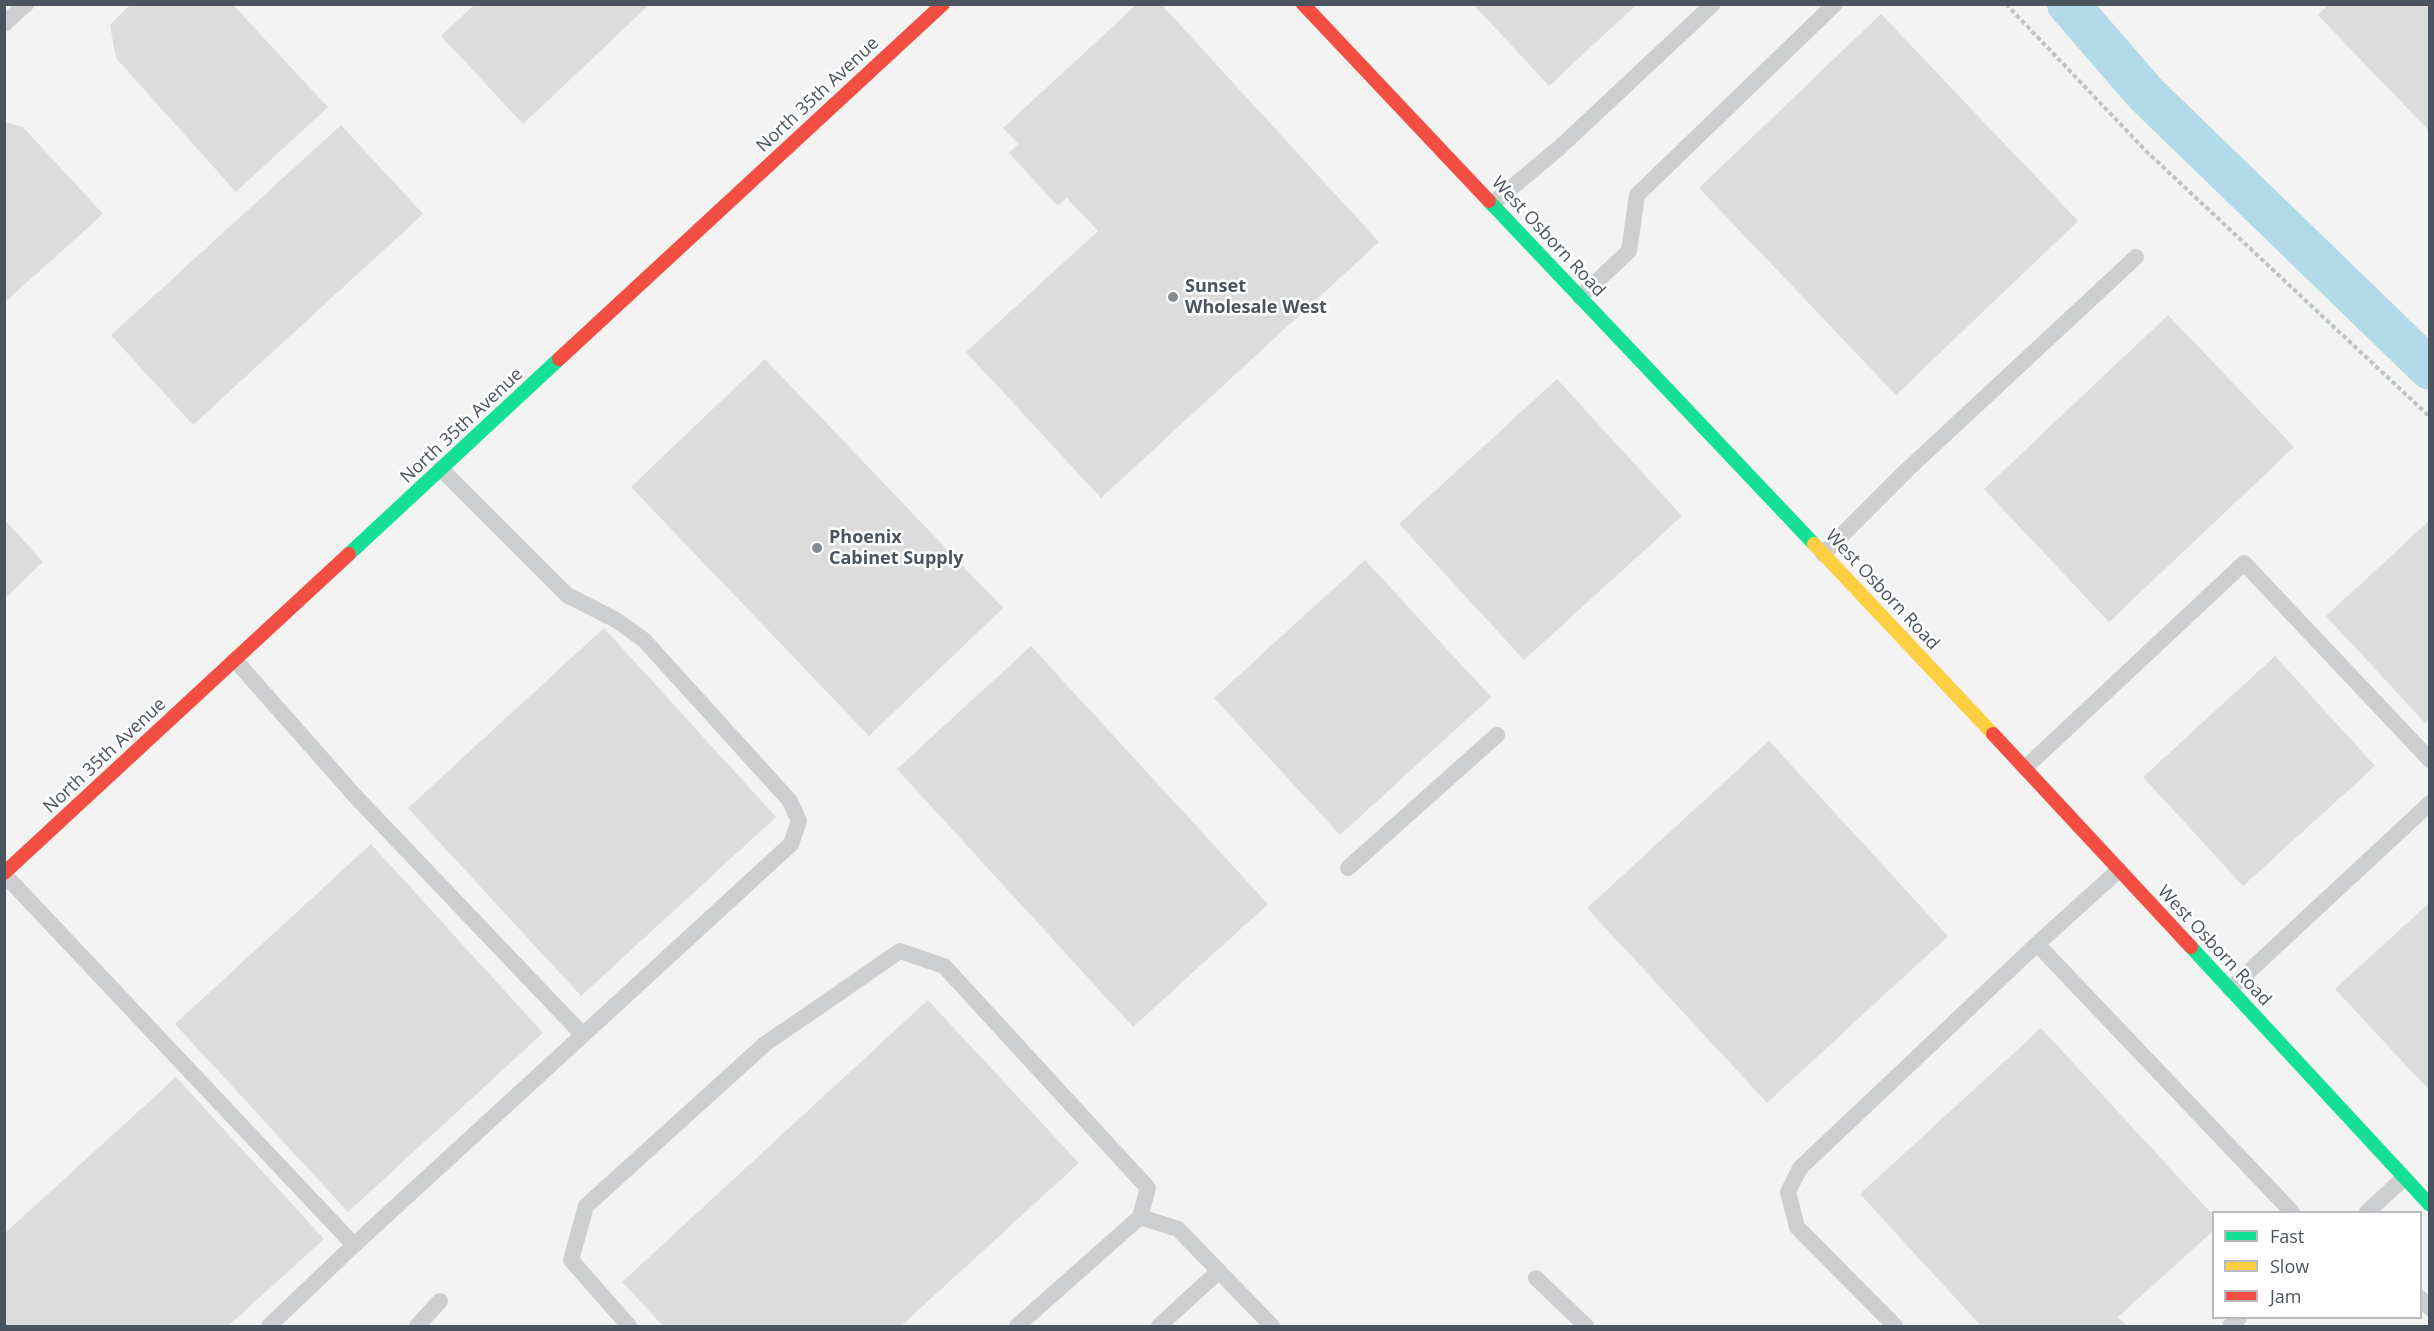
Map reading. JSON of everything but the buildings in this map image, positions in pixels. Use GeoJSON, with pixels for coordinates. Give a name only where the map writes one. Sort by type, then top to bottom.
{"type":"FeatureCollection","features":[{"type":"Feature","properties":{"kind":"street","name":"North 35th Avenue"},"geometry":{"type":"LineString","coordinates":[[4,873],[943,4]]}},
{"type":"Feature","properties":{"kind":"street","name":"West Osborn Road"},"geometry":{"type":"LineString","coordinates":[[1303,4],[2025,768],[2404,1178],[2427,1197]]}},
{"type":"Feature","properties":{"kind":"lane"},"geometry":{"type":"LineString","coordinates":[[4,24],[26,4]]}},
{"type":"Feature","properties":{"kind":"lane"},"geometry":{"type":"LineString","coordinates":[[1492,204],[1559,148],[1713,4]]}},
{"type":"Feature","properties":{"kind":"lane"},"geometry":{"type":"LineString","coordinates":[[1580,297],[1629,251],[1637,195],[1835,4]]}},
{"type":"Feature","properties":{"kind":"lane"},"geometry":{"type":"LineString","coordinates":[[1823,554],[1907,470],[2136,257]]}},
{"type":"Feature","properties":{"kind":"lane"},"geometry":{"type":"LineString","coordinates":[[269,1326],[354,1245],[791,844],[799,821],[790,801],[644,640],[616,620],[567,595],[441,469]]}},
{"type":"Feature","properties":{"kind":"lane"},"geometry":{"type":"LineString","coordinates":[[2025,768],[2244,562],[2430,760]]}},
{"type":"Feature","properties":{"kind":"lane"},"geometry":{"type":"LineString","coordinates":[[235,660],[356,797],[583,1035]]}},
{"type":"Feature","properties":{"kind":"lane"},"geometry":{"type":"LineString","coordinates":[[1348,868],[1497,735]]}},
{"type":"Feature","properties":{"kind":"lane"},"geometry":{"type":"LineString","coordinates":[[2230,989],[2430,803]]}},
{"type":"Feature","properties":{"kind":"lane"},"geometry":{"type":"LineString","coordinates":[[1895,1326],[1797,1227],[1788,1192],[1800,1168],[2037,944],[2119,870]]}},
{"type":"Feature","properties":{"kind":"lane"},"geometry":{"type":"LineString","coordinates":[[4,873],[354,1245]]}},
{"type":"Feature","properties":{"kind":"lane"},"geometry":{"type":"LineString","coordinates":[[2037,944],[2291,1211]]}},
{"type":"Feature","properties":{"kind":"lane"},"geometry":{"type":"LineString","coordinates":[[629,1326],[571,1260],[586,1206],[765,1044],[900,951],[944,966],[1148,1188],[1140,1217],[1017,1326]]}},
{"type":"Feature","properties":{"kind":"lane"},"geometry":{"type":"LineString","coordinates":[[2368,1211],[2404,1178]]}},
{"type":"Feature","properties":{"kind":"lane"},"geometry":{"type":"LineString","coordinates":[[1140,1217],[1178,1229],[1272,1326]]}},
{"type":"Feature","properties":{"kind":"lane"},"geometry":{"type":"LineString","coordinates":[[1159,1326],[1219,1271]]}},
{"type":"Feature","properties":{"kind":"lane"},"geometry":{"type":"LineString","coordinates":[[1536,1278],[1586,1326]]}},
{"type":"Feature","properties":{"kind":"lane"},"geometry":{"type":"LineString","coordinates":[[417,1326],[440,1301]]}},
{"type":"Feature","properties":{"kind":"path"},"geometry":{"type":"LineString","coordinates":[[2006,4],[2146,151],[2430,417]]}},
{"type":"Feature","properties":{"kind":"waterway"},"geometry":{"type":"LineString","coordinates":[[2068,4],[2146,94],[2430,369]]}},
{"type":"Feature","properties":{"kind":"traffic: fast"},"geometry":{"type":"LineString","coordinates":[[1489,201],[1814,544]]}},
{"type":"Feature","properties":{"kind":"traffic: fast"},"geometry":{"type":"LineString","coordinates":[[349,554],[559,359]]}},
{"type":"Feature","properties":{"kind":"traffic: fast"},"geometry":{"type":"LineString","coordinates":[[2191,947],[2430,1205]]}},
{"type":"Feature","properties":{"kind":"traffic: slow"},"geometry":{"type":"LineString","coordinates":[[1814,544],[1993,734]]}},
{"type":"Feature","properties":{"kind":"traffic: jam"},"geometry":{"type":"LineString","coordinates":[[559,359],[943,4]]}},
{"type":"Feature","properties":{"kind":"traffic: jam"},"geometry":{"type":"LineString","coordinates":[[1303,4],[1489,201]]}},
{"type":"Feature","properties":{"kind":"traffic: jam"},"geometry":{"type":"LineString","coordinates":[[4,873],[349,554]]}},
{"type":"Feature","properties":{"kind":"traffic: jam"},"geometry":{"type":"LineString","coordinates":[[1993,734],[2191,947]]}},
{"type":"Feature","properties":{"kind":"place","name":"Sunset Wholesale West"},"geometry":{"type":"Point","coordinates":[1173,297]}},
{"type":"Feature","properties":{"kind":"place","name":"Phoenix Cabinet Supply"},"geometry":{"type":"Point","coordinates":[817,548]}}]}
